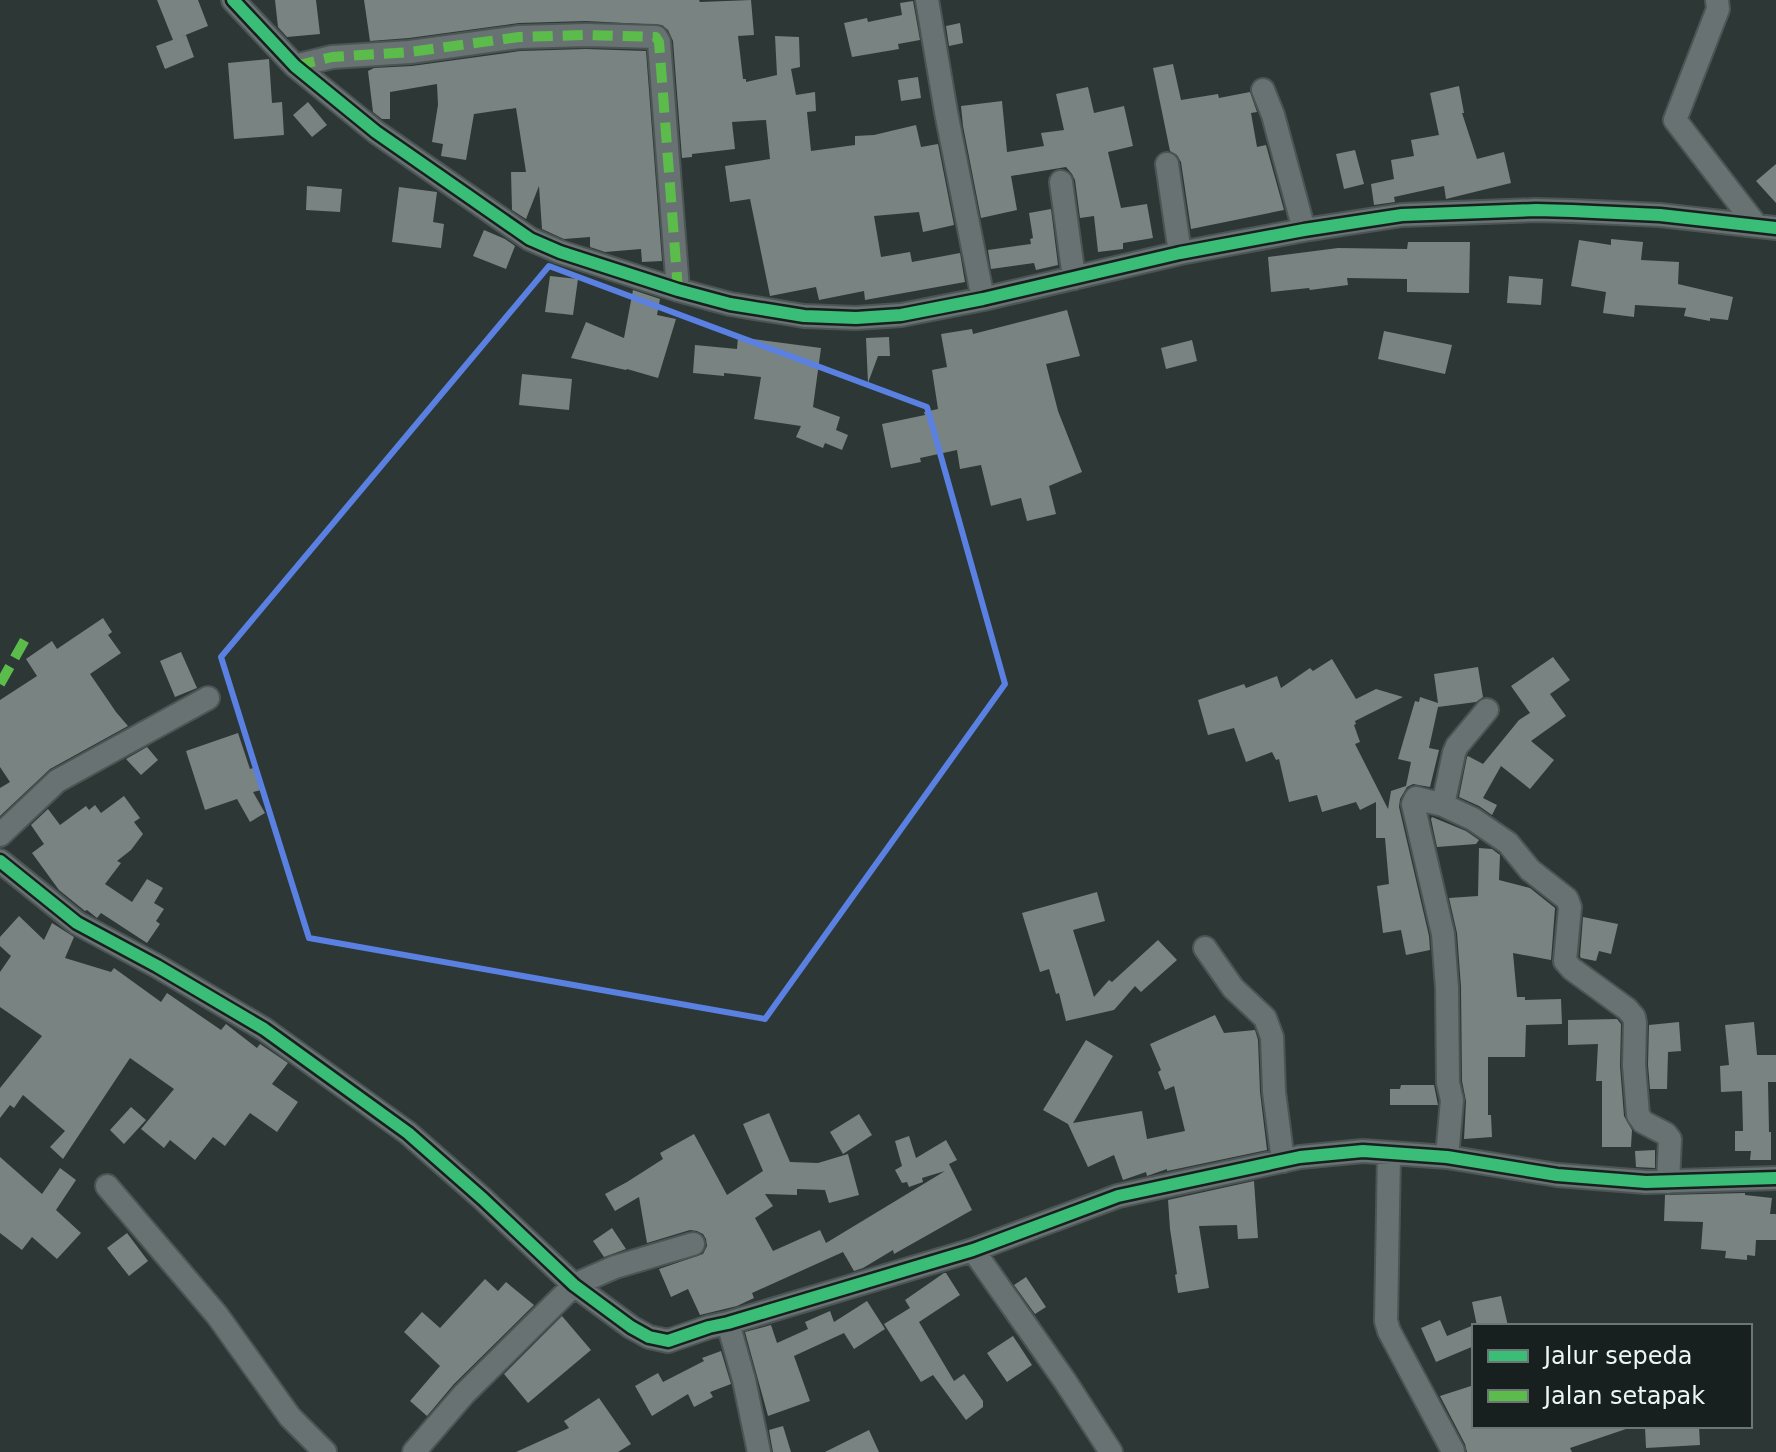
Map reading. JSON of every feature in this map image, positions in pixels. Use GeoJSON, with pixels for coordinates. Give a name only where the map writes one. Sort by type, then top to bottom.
{"type":"FeatureCollection","features":[{"type":"Feature","properties":{"kind":"street"},"geometry":{"type":"LineString","coordinates":[[233,0],[295,66],[376,132],[530,239],[560,252],[678,290],[730,304],[804,316],[901,315],[1180,253],[1402,215],[1536,210],[1660,215],[1766,226]]}},
{"type":"Feature","properties":{"kind":"street"},"geometry":{"type":"LineString","coordinates":[[927,0],[983,299]]}},
{"type":"Feature","properties":{"kind":"street"},"geometry":{"type":"LineString","coordinates":[[1717,0],[1718,9],[1675,120],[1766,226]]}},
{"type":"Feature","properties":{"kind":"street"},"geometry":{"type":"LineString","coordinates":[[295,66],[332,57],[410,52],[519,37],[656,37],[659,42],[678,290]]}},
{"type":"Feature","properties":{"kind":"street"},"geometry":{"type":"LineString","coordinates":[[1263,90],[1273,115],[1304,230]]}},
{"type":"Feature","properties":{"kind":"street"},"geometry":{"type":"LineString","coordinates":[[1167,164],[1180,253]]}},
{"type":"Feature","properties":{"kind":"street"},"geometry":{"type":"LineString","coordinates":[[1061,182],[1074,278]]}},
{"type":"Feature","properties":{"kind":"street"},"geometry":{"type":"LineString","coordinates":[[0,835],[57,781],[208,698]]}},
{"type":"Feature","properties":{"kind":"street"},"geometry":{"type":"LineString","coordinates":[[1443,805],[1457,746],[1487,710]]}},
{"type":"Feature","properties":{"kind":"street"},"geometry":{"type":"LineString","coordinates":[[1447,1157],[1452,1100],[1448,1083],[1446,962],[1443,934],[1413,802],[1416,798],[1443,805],[1473,819],[1508,843],[1530,870],[1567,899],[1570,907],[1565,961],[1634,1017],[1638,1115],[1643,1122],[1670,1139],[1668,1182]]}},
{"type":"Feature","properties":{"kind":"street"},"geometry":{"type":"LineString","coordinates":[[0,861],[77,923],[264,1029],[408,1133],[574,1285],[631,1327],[659,1340],[668,1341],[973,1250],[1118,1196],[1300,1157],[1363,1151],[1447,1157],[1557,1175],[1668,1182],[1776,1178]]}},
{"type":"Feature","properties":{"kind":"street"},"geometry":{"type":"LineString","coordinates":[[1205,948],[1233,988],[1265,1018],[1272,1037],[1274,1092],[1283,1161]]}},
{"type":"Feature","properties":{"kind":"street"},"geometry":{"type":"LineString","coordinates":[[1389,1154],[1386,1321],[1453,1451]]}},
{"type":"Feature","properties":{"kind":"street"},"geometry":{"type":"LineString","coordinates":[[107,1186],[217,1315],[290,1417],[325,1452]]}},
{"type":"Feature","properties":{"kind":"street"},"geometry":{"type":"LineString","coordinates":[[414,1452],[464,1394],[574,1285],[615,1267],[693,1244]]}},
{"type":"Feature","properties":{"kind":"street"},"geometry":{"type":"LineString","coordinates":[[973,1250],[1111,1452]]}},
{"type":"Feature","properties":{"kind":"street"},"geometry":{"type":"LineString","coordinates":[[728,1323],[759,1452]]}},
{"type":"Feature","properties":{"kind":"highlighted area"},"geometry":{"type":"Polygon","coordinates":[[[549,266],[927,407],[1005,684],[765,1019],[309,938],[221,657],[549,266]]]}},
{"type":"Feature","properties":{"kind":"building"},"geometry":{"type":"Polygon","coordinates":[[[157,0],[198,0],[208,26],[173,40],[157,0]]]}},
{"type":"Feature","properties":{"kind":"building"},"geometry":{"type":"Polygon","coordinates":[[[275,0],[316,0],[320,34],[287,37],[278,27],[275,0]]]}},
{"type":"Feature","properties":{"kind":"building"},"geometry":{"type":"Polygon","coordinates":[[[364,0],[751,0],[754,35],[738,36],[743,79],[746,82],[777,75],[775,36],[799,37],[800,67],[791,69],[796,95],[815,92],[816,111],[807,112],[811,151],[855,145],[855,136],[916,125],[921,147],[938,144],[954,225],[923,232],[919,212],[874,216],[881,257],[910,252],[912,262],[960,253],[965,282],[865,300],[864,291],[819,300],[816,287],[770,296],[750,199],[730,202],[725,166],[770,159],[766,120],[732,122],[735,149],[682,158],[673,41],[662,25],[586,21],[519,23],[370,41],[364,0]]]}},
{"type":"Feature","properties":{"kind":"building"},"geometry":{"type":"Polygon","coordinates":[[[913,1],[920,40],[898,44],[899,49],[852,57],[844,23],[902,15],[900,3],[913,1]]]}},
{"type":"Feature","properties":{"kind":"building"},"geometry":{"type":"Polygon","coordinates":[[[960,23],[963,43],[949,46],[946,26],[960,23]]]}},
{"type":"Feature","properties":{"kind":"building"},"geometry":{"type":"Polygon","coordinates":[[[186,35],[194,57],[165,69],[156,46],[186,35]]]}},
{"type":"Feature","properties":{"kind":"building"},"geometry":{"type":"Polygon","coordinates":[[[520,51],[646,51],[662,261],[642,262],[641,249],[605,252],[590,247],[590,237],[564,239],[542,229],[539,186],[526,219],[512,210],[511,172],[526,172],[516,108],[474,114],[466,160],[441,156],[443,144],[432,142],[438,105],[437,84],[390,92],[390,119],[382,119],[373,112],[368,71],[374,68],[412,66],[520,51]]]}},
{"type":"Feature","properties":{"kind":"building"},"geometry":{"type":"Polygon","coordinates":[[[269,59],[272,103],[282,102],[284,135],[234,139],[228,63],[269,59]]]}},
{"type":"Feature","properties":{"kind":"building"},"geometry":{"type":"Polygon","coordinates":[[[1173,64],[1181,100],[1250,92],[1257,112],[1251,113],[1257,147],[1266,145],[1284,210],[1191,229],[1181,162],[1170,151],[1153,68],[1173,64]]]}},
{"type":"Feature","properties":{"kind":"building"},"geometry":{"type":"Polygon","coordinates":[[[918,77],[921,98],[901,101],[898,80],[918,77]]]}},
{"type":"Feature","properties":{"kind":"building"},"geometry":{"type":"Polygon","coordinates":[[[1459,86],[1462,113],[1477,159],[1504,152],[1511,183],[1446,199],[1444,186],[1394,197],[1395,202],[1374,205],[1371,184],[1394,179],[1391,160],[1414,156],[1411,140],[1439,135],[1430,93],[1459,86]]]}},
{"type":"Feature","properties":{"kind":"building"},"geometry":{"type":"Polygon","coordinates":[[[1088,87],[1094,113],[1124,106],[1133,146],[1108,152],[1121,208],[1147,204],[1153,238],[1123,243],[1123,249],[1098,252],[1094,216],[1080,218],[1075,180],[1066,167],[1011,176],[1017,210],[981,218],[961,106],[1002,101],[1007,152],[1044,146],[1041,133],[1064,130],[1056,94],[1088,87]]]}},
{"type":"Feature","properties":{"kind":"building"},"geometry":{"type":"Polygon","coordinates":[[[308,102],[327,125],[312,137],[293,115],[308,102]]]}},
{"type":"Feature","properties":{"kind":"building"},"geometry":{"type":"Polygon","coordinates":[[[1355,150],[1364,184],[1344,189],[1336,154],[1355,150]]]}},
{"type":"Feature","properties":{"kind":"building"},"geometry":{"type":"Polygon","coordinates":[[[1776,164],[1776,203],[1756,181],[1776,164]]]}},
{"type":"Feature","properties":{"kind":"building"},"geometry":{"type":"Polygon","coordinates":[[[307,186],[342,189],[340,212],[306,210],[307,186]]]}},
{"type":"Feature","properties":{"kind":"building"},"geometry":{"type":"Polygon","coordinates":[[[399,187],[437,192],[433,222],[444,224],[441,248],[392,242],[399,187]]]}},
{"type":"Feature","properties":{"kind":"building"},"geometry":{"type":"Polygon","coordinates":[[[1051,209],[1058,265],[1036,270],[1034,263],[991,269],[988,250],[1031,244],[1029,213],[1051,209]]]}},
{"type":"Feature","properties":{"kind":"building"},"geometry":{"type":"Polygon","coordinates":[[[484,230],[515,246],[506,269],[473,256],[484,230]]]}},
{"type":"Feature","properties":{"kind":"building"},"geometry":{"type":"Polygon","coordinates":[[[1611,239],[1643,242],[1641,260],[1679,262],[1678,284],[1733,297],[1728,320],[1710,318],[1710,321],[1684,316],[1686,308],[1635,305],[1634,317],[1603,313],[1606,292],[1571,286],[1579,240],[1611,245],[1611,239]]]}},
{"type":"Feature","properties":{"kind":"building"},"geometry":{"type":"Polygon","coordinates":[[[1408,242],[1470,242],[1469,293],[1407,292],[1407,279],[1347,278],[1348,285],[1271,292],[1268,257],[1338,248],[1407,249],[1408,242]]]}},
{"type":"Feature","properties":{"kind":"building"},"geometry":{"type":"Polygon","coordinates":[[[550,276],[578,279],[573,315],[545,312],[550,276]]]}},
{"type":"Feature","properties":{"kind":"building"},"geometry":{"type":"Polygon","coordinates":[[[1509,276],[1543,279],[1541,305],[1507,303],[1509,276]]]}},
{"type":"Feature","properties":{"kind":"building"},"geometry":{"type":"Polygon","coordinates":[[[633,290],[660,299],[657,315],[676,319],[658,378],[571,358],[586,322],[624,338],[633,290]]]}},
{"type":"Feature","properties":{"kind":"building"},"geometry":{"type":"Polygon","coordinates":[[[1067,310],[1080,356],[1046,364],[1058,411],[1082,472],[1049,486],[1056,514],[1027,521],[1021,498],[991,506],[981,465],[960,469],[957,450],[891,468],[882,424],[925,415],[924,412],[938,409],[932,370],[947,367],[941,334],[972,329],[973,334],[1067,310]]]}},
{"type":"Feature","properties":{"kind":"building"},"geometry":{"type":"Polygon","coordinates":[[[1384,331],[1452,345],[1445,374],[1378,359],[1384,331]]]}},
{"type":"Feature","properties":{"kind":"building"},"geometry":{"type":"Polygon","coordinates":[[[738,337],[821,348],[813,407],[840,417],[836,430],[848,435],[842,450],[825,443],[823,448],[796,437],[801,426],[754,419],[761,377],[693,373],[695,345],[737,349],[738,337]]]}},
{"type":"Feature","properties":{"kind":"building"},"geometry":{"type":"Polygon","coordinates":[[[889,337],[890,356],[878,356],[868,383],[866,338],[889,337]]]}},
{"type":"Feature","properties":{"kind":"building"},"geometry":{"type":"Polygon","coordinates":[[[1192,340],[1197,361],[1166,369],[1161,348],[1192,340]]]}},
{"type":"Feature","properties":{"kind":"building"},"geometry":{"type":"Polygon","coordinates":[[[522,374],[572,379],[569,410],[519,405],[522,374]]]}},
{"type":"Feature","properties":{"kind":"building"},"geometry":{"type":"Polygon","coordinates":[[[103,618],[112,632],[108,635],[121,653],[90,674],[128,726],[50,769],[0,816],[0,788],[10,782],[0,767],[0,700],[37,676],[26,659],[52,641],[57,649],[103,618]]]}},
{"type":"Feature","properties":{"kind":"building"},"geometry":{"type":"Polygon","coordinates":[[[181,652],[197,688],[175,697],[160,661],[181,652]]]}},
{"type":"Feature","properties":{"kind":"building"},"geometry":{"type":"Polygon","coordinates":[[[1553,657],[1570,680],[1550,694],[1566,716],[1531,741],[1554,760],[1530,789],[1501,766],[1483,798],[1497,805],[1492,815],[1459,797],[1467,757],[1483,764],[1519,720],[1530,713],[1511,686],[1553,657]]]}},
{"type":"Feature","properties":{"kind":"building"},"geometry":{"type":"Polygon","coordinates":[[[1332,659],[1356,699],[1376,689],[1403,697],[1355,721],[1354,725],[1360,742],[1355,744],[1388,809],[1391,791],[1406,786],[1411,762],[1398,759],[1415,701],[1419,702],[1420,697],[1438,703],[1434,674],[1478,667],[1483,697],[1476,702],[1438,707],[1429,748],[1439,750],[1430,787],[1413,784],[1407,787],[1400,799],[1399,807],[1430,950],[1406,955],[1401,930],[1383,933],[1377,886],[1389,884],[1385,838],[1376,838],[1376,802],[1360,810],[1356,802],[1322,812],[1317,795],[1289,802],[1279,759],[1276,760],[1272,752],[1246,762],[1234,728],[1208,735],[1198,700],[1244,684],[1246,688],[1277,676],[1281,688],[1310,668],[1313,671],[1332,659]]]}},
{"type":"Feature","properties":{"kind":"building"},"geometry":{"type":"Polygon","coordinates":[[[238,733],[261,790],[253,792],[265,813],[250,822],[237,799],[205,810],[186,751],[238,733]]]}},
{"type":"Feature","properties":{"kind":"building"},"geometry":{"type":"Polygon","coordinates":[[[147,747],[158,760],[141,775],[126,759],[147,747]]]}},
{"type":"Feature","properties":{"kind":"building"},"geometry":{"type":"Polygon","coordinates":[[[124,796],[140,818],[134,822],[143,834],[131,850],[117,861],[121,863],[105,884],[132,902],[147,879],[163,888],[154,903],[164,909],[156,921],[160,924],[147,943],[101,913],[97,918],[85,911],[59,890],[32,853],[44,844],[31,825],[48,809],[60,825],[86,806],[89,810],[95,805],[101,813],[124,796]]]}},
{"type":"Feature","properties":{"kind":"building"},"geometry":{"type":"Polygon","coordinates":[[[1432,817],[1479,840],[1476,844],[1437,847],[1432,817]]]}},
{"type":"Feature","properties":{"kind":"building"},"geometry":{"type":"Polygon","coordinates":[[[1479,848],[1492,849],[1500,855],[1499,880],[1530,888],[1555,908],[1551,960],[1513,953],[1517,997],[1525,997],[1525,1000],[1561,999],[1562,1024],[1526,1025],[1525,1057],[1488,1057],[1488,1115],[1491,1115],[1492,1137],[1464,1139],[1466,1101],[1462,1081],[1461,987],[1457,933],[1449,898],[1478,896],[1479,848]]]}},
{"type":"Feature","properties":{"kind":"building"},"geometry":{"type":"Polygon","coordinates":[[[1097,892],[1105,921],[1073,930],[1094,997],[1109,980],[1112,982],[1158,940],[1177,960],[1141,992],[1135,986],[1114,1010],[1066,1021],[1049,969],[1040,972],[1022,913],[1097,892]]]}},
{"type":"Feature","properties":{"kind":"building"},"geometry":{"type":"Polygon","coordinates":[[[19,916],[44,940],[52,923],[74,937],[65,958],[111,972],[114,968],[161,1002],[167,993],[221,1030],[226,1024],[257,1048],[260,1044],[288,1063],[272,1084],[298,1102],[277,1132],[250,1113],[225,1146],[213,1137],[195,1160],[170,1140],[164,1148],[141,1129],[174,1089],[130,1058],[63,1159],[50,1147],[65,1131],[23,1095],[14,1108],[10,1105],[0,1118],[0,1088],[42,1036],[0,1007],[0,972],[11,956],[0,946],[0,937],[19,916]]]}},
{"type":"Feature","properties":{"kind":"building"},"geometry":{"type":"Polygon","coordinates":[[[1583,917],[1618,924],[1611,954],[1599,951],[1596,961],[1581,958],[1583,917]]]}},
{"type":"Feature","properties":{"kind":"building"},"geometry":{"type":"Polygon","coordinates":[[[1215,1015],[1224,1033],[1255,1030],[1267,1150],[1167,1169],[1147,1176],[1146,1172],[1123,1180],[1114,1155],[1088,1167],[1068,1124],[1043,1110],[1086,1040],[1113,1056],[1073,1123],[1142,1111],[1147,1139],[1185,1131],[1174,1086],[1165,1090],[1150,1044],[1215,1015]]]}},
{"type":"Feature","properties":{"kind":"building"},"geometry":{"type":"Polygon","coordinates":[[[1617,1019],[1621,1024],[1624,1116],[1632,1130],[1631,1147],[1602,1147],[1602,1081],[1596,1081],[1598,1044],[1568,1045],[1568,1020],[1617,1019]]]}},
{"type":"Feature","properties":{"kind":"building"},"geometry":{"type":"Polygon","coordinates":[[[1679,1022],[1681,1051],[1668,1052],[1667,1089],[1650,1089],[1649,1025],[1679,1022]]]}},
{"type":"Feature","properties":{"kind":"building"},"geometry":{"type":"Polygon","coordinates":[[[1754,1022],[1757,1055],[1776,1055],[1776,1082],[1768,1082],[1771,1160],[1750,1160],[1751,1151],[1735,1151],[1735,1131],[1743,1131],[1742,1091],[1721,1092],[1720,1066],[1729,1065],[1725,1025],[1754,1022]]]}},
{"type":"Feature","properties":{"kind":"building"},"geometry":{"type":"Polygon","coordinates":[[[1401,1085],[1434,1085],[1438,1105],[1390,1105],[1390,1089],[1400,1089],[1401,1085]]]}},
{"type":"Feature","properties":{"kind":"building"},"geometry":{"type":"Polygon","coordinates":[[[131,1107],[146,1120],[124,1144],[110,1130],[131,1107]]]}},
{"type":"Feature","properties":{"kind":"building"},"geometry":{"type":"Polygon","coordinates":[[[769,1113],[790,1162],[818,1163],[848,1154],[859,1195],[829,1203],[825,1190],[797,1189],[797,1195],[765,1194],[773,1206],[755,1218],[773,1251],[820,1230],[826,1243],[945,1171],[922,1178],[923,1182],[909,1187],[907,1182],[902,1183],[895,1170],[902,1166],[895,1141],[909,1136],[916,1158],[946,1140],[957,1160],[949,1164],[972,1210],[863,1268],[854,1271],[843,1252],[752,1293],[754,1298],[737,1306],[700,1315],[688,1289],[671,1297],[659,1269],[703,1254],[707,1246],[703,1234],[690,1230],[647,1243],[639,1197],[615,1211],[605,1194],[663,1159],[660,1153],[694,1134],[727,1195],[763,1171],[743,1124],[769,1113]]]}},
{"type":"Feature","properties":{"kind":"building"},"geometry":{"type":"Polygon","coordinates":[[[859,1114],[872,1135],[843,1154],[830,1132],[859,1114]]]}},
{"type":"Feature","properties":{"kind":"building"},"geometry":{"type":"Polygon","coordinates":[[[1655,1150],[1655,1168],[1636,1167],[1635,1151],[1655,1150]]]}},
{"type":"Feature","properties":{"kind":"building"},"geometry":{"type":"Polygon","coordinates":[[[0,1157],[42,1194],[60,1168],[76,1180],[56,1210],[81,1233],[57,1259],[32,1237],[22,1250],[0,1233],[0,1157]]]}},
{"type":"Feature","properties":{"kind":"building"},"geometry":{"type":"Polygon","coordinates":[[[1254,1181],[1258,1238],[1238,1239],[1237,1225],[1199,1226],[1209,1288],[1178,1293],[1168,1200],[1254,1181]]]}},
{"type":"Feature","properties":{"kind":"building"},"geometry":{"type":"Polygon","coordinates":[[[1745,1193],[1772,1198],[1770,1214],[1776,1214],[1776,1240],[1756,1240],[1755,1256],[1747,1255],[1747,1260],[1725,1258],[1726,1251],[1701,1249],[1703,1222],[1664,1221],[1665,1195],[1745,1193]]]}},
{"type":"Feature","properties":{"kind":"building"},"geometry":{"type":"Polygon","coordinates":[[[612,1228],[626,1249],[604,1257],[593,1241],[612,1228]]]}},
{"type":"Feature","properties":{"kind":"building"},"geometry":{"type":"Polygon","coordinates":[[[127,1233],[148,1261],[129,1276],[107,1248],[127,1233]]]}},
{"type":"Feature","properties":{"kind":"building"},"geometry":{"type":"Polygon","coordinates":[[[944,1273],[960,1295],[919,1322],[954,1381],[964,1374],[983,1401],[983,1407],[966,1420],[933,1375],[921,1382],[884,1324],[910,1308],[905,1300],[944,1273]]]}},
{"type":"Feature","properties":{"kind":"building"},"geometry":{"type":"Polygon","coordinates":[[[1026,1277],[1046,1307],[1035,1314],[1014,1285],[1026,1277]]]}},
{"type":"Feature","properties":{"kind":"building"},"geometry":{"type":"Polygon","coordinates":[[[485,1279],[498,1291],[506,1282],[534,1305],[454,1384],[427,1416],[410,1401],[440,1366],[404,1332],[422,1312],[440,1328],[485,1279]]]}},
{"type":"Feature","properties":{"kind":"building"},"geometry":{"type":"Polygon","coordinates":[[[1501,1296],[1508,1324],[1477,1324],[1472,1302],[1501,1296]]]}},
{"type":"Feature","properties":{"kind":"building"},"geometry":{"type":"Polygon","coordinates":[[[867,1301],[885,1329],[854,1349],[844,1333],[794,1356],[810,1401],[768,1416],[745,1332],[771,1325],[777,1343],[808,1329],[805,1322],[830,1311],[834,1322],[867,1301]]]}},
{"type":"Feature","properties":{"kind":"building"},"geometry":{"type":"Polygon","coordinates":[[[562,1316],[591,1350],[528,1403],[504,1374],[562,1316]]]}},
{"type":"Feature","properties":{"kind":"building"},"geometry":{"type":"Polygon","coordinates":[[[1440,1320],[1447,1336],[1472,1326],[1472,1347],[1436,1362],[1421,1328],[1440,1320]]]}},
{"type":"Feature","properties":{"kind":"building"},"geometry":{"type":"Polygon","coordinates":[[[1013,1336],[1032,1365],[1007,1382],[987,1353],[1013,1336]]]}},
{"type":"Feature","properties":{"kind":"building"},"geometry":{"type":"Polygon","coordinates":[[[721,1351],[731,1384],[710,1392],[713,1397],[694,1407],[688,1394],[652,1416],[635,1386],[658,1373],[663,1382],[704,1361],[702,1358],[721,1351]]]}},
{"type":"Feature","properties":{"kind":"building"},"geometry":{"type":"Polygon","coordinates":[[[1472,1386],[1472,1428],[1626,1429],[1570,1448],[1572,1452],[1467,1452],[1440,1396],[1472,1386]]]}},
{"type":"Feature","properties":{"kind":"building"},"geometry":{"type":"Polygon","coordinates":[[[599,1398],[631,1444],[618,1452],[516,1452],[569,1428],[564,1421],[599,1398]]]}},
{"type":"Feature","properties":{"kind":"building"},"geometry":{"type":"Polygon","coordinates":[[[783,1426],[791,1452],[773,1452],[769,1430],[783,1426]]]}},
{"type":"Feature","properties":{"kind":"building"},"geometry":{"type":"Polygon","coordinates":[[[1645,1428],[1699,1428],[1700,1445],[1646,1448],[1645,1428]]]}},
{"type":"Feature","properties":{"kind":"building"},"geometry":{"type":"Polygon","coordinates":[[[869,1430],[879,1452],[825,1452],[869,1430]]]}},
{"type":"Feature","properties":{"kind":"marked path"},"geometry":{"type":"LineString","coordinates":[[295,66],[332,57],[410,52],[519,37],[656,37],[659,42],[678,290]]}},
{"type":"Feature","properties":{"kind":"marked path"},"geometry":{"type":"LineString","coordinates":[[0,684],[27,636]]}},
{"type":"Feature","properties":{"kind":"cycle path"},"geometry":{"type":"LineString","coordinates":[[233,0],[295,66],[376,132],[530,239],[560,252],[678,290],[730,304],[804,316],[856,318],[901,315],[1180,253],[1402,215],[1572,211],[1660,215],[1776,228]]}},
{"type":"Feature","properties":{"kind":"cycle path"},"geometry":{"type":"LineString","coordinates":[[0,861],[77,923],[264,1029],[408,1133],[574,1285],[631,1327],[649,1337],[668,1341],[973,1250],[1118,1196],[1300,1157],[1363,1151],[1447,1157],[1557,1175],[1646,1182],[1776,1178]]}}]}
